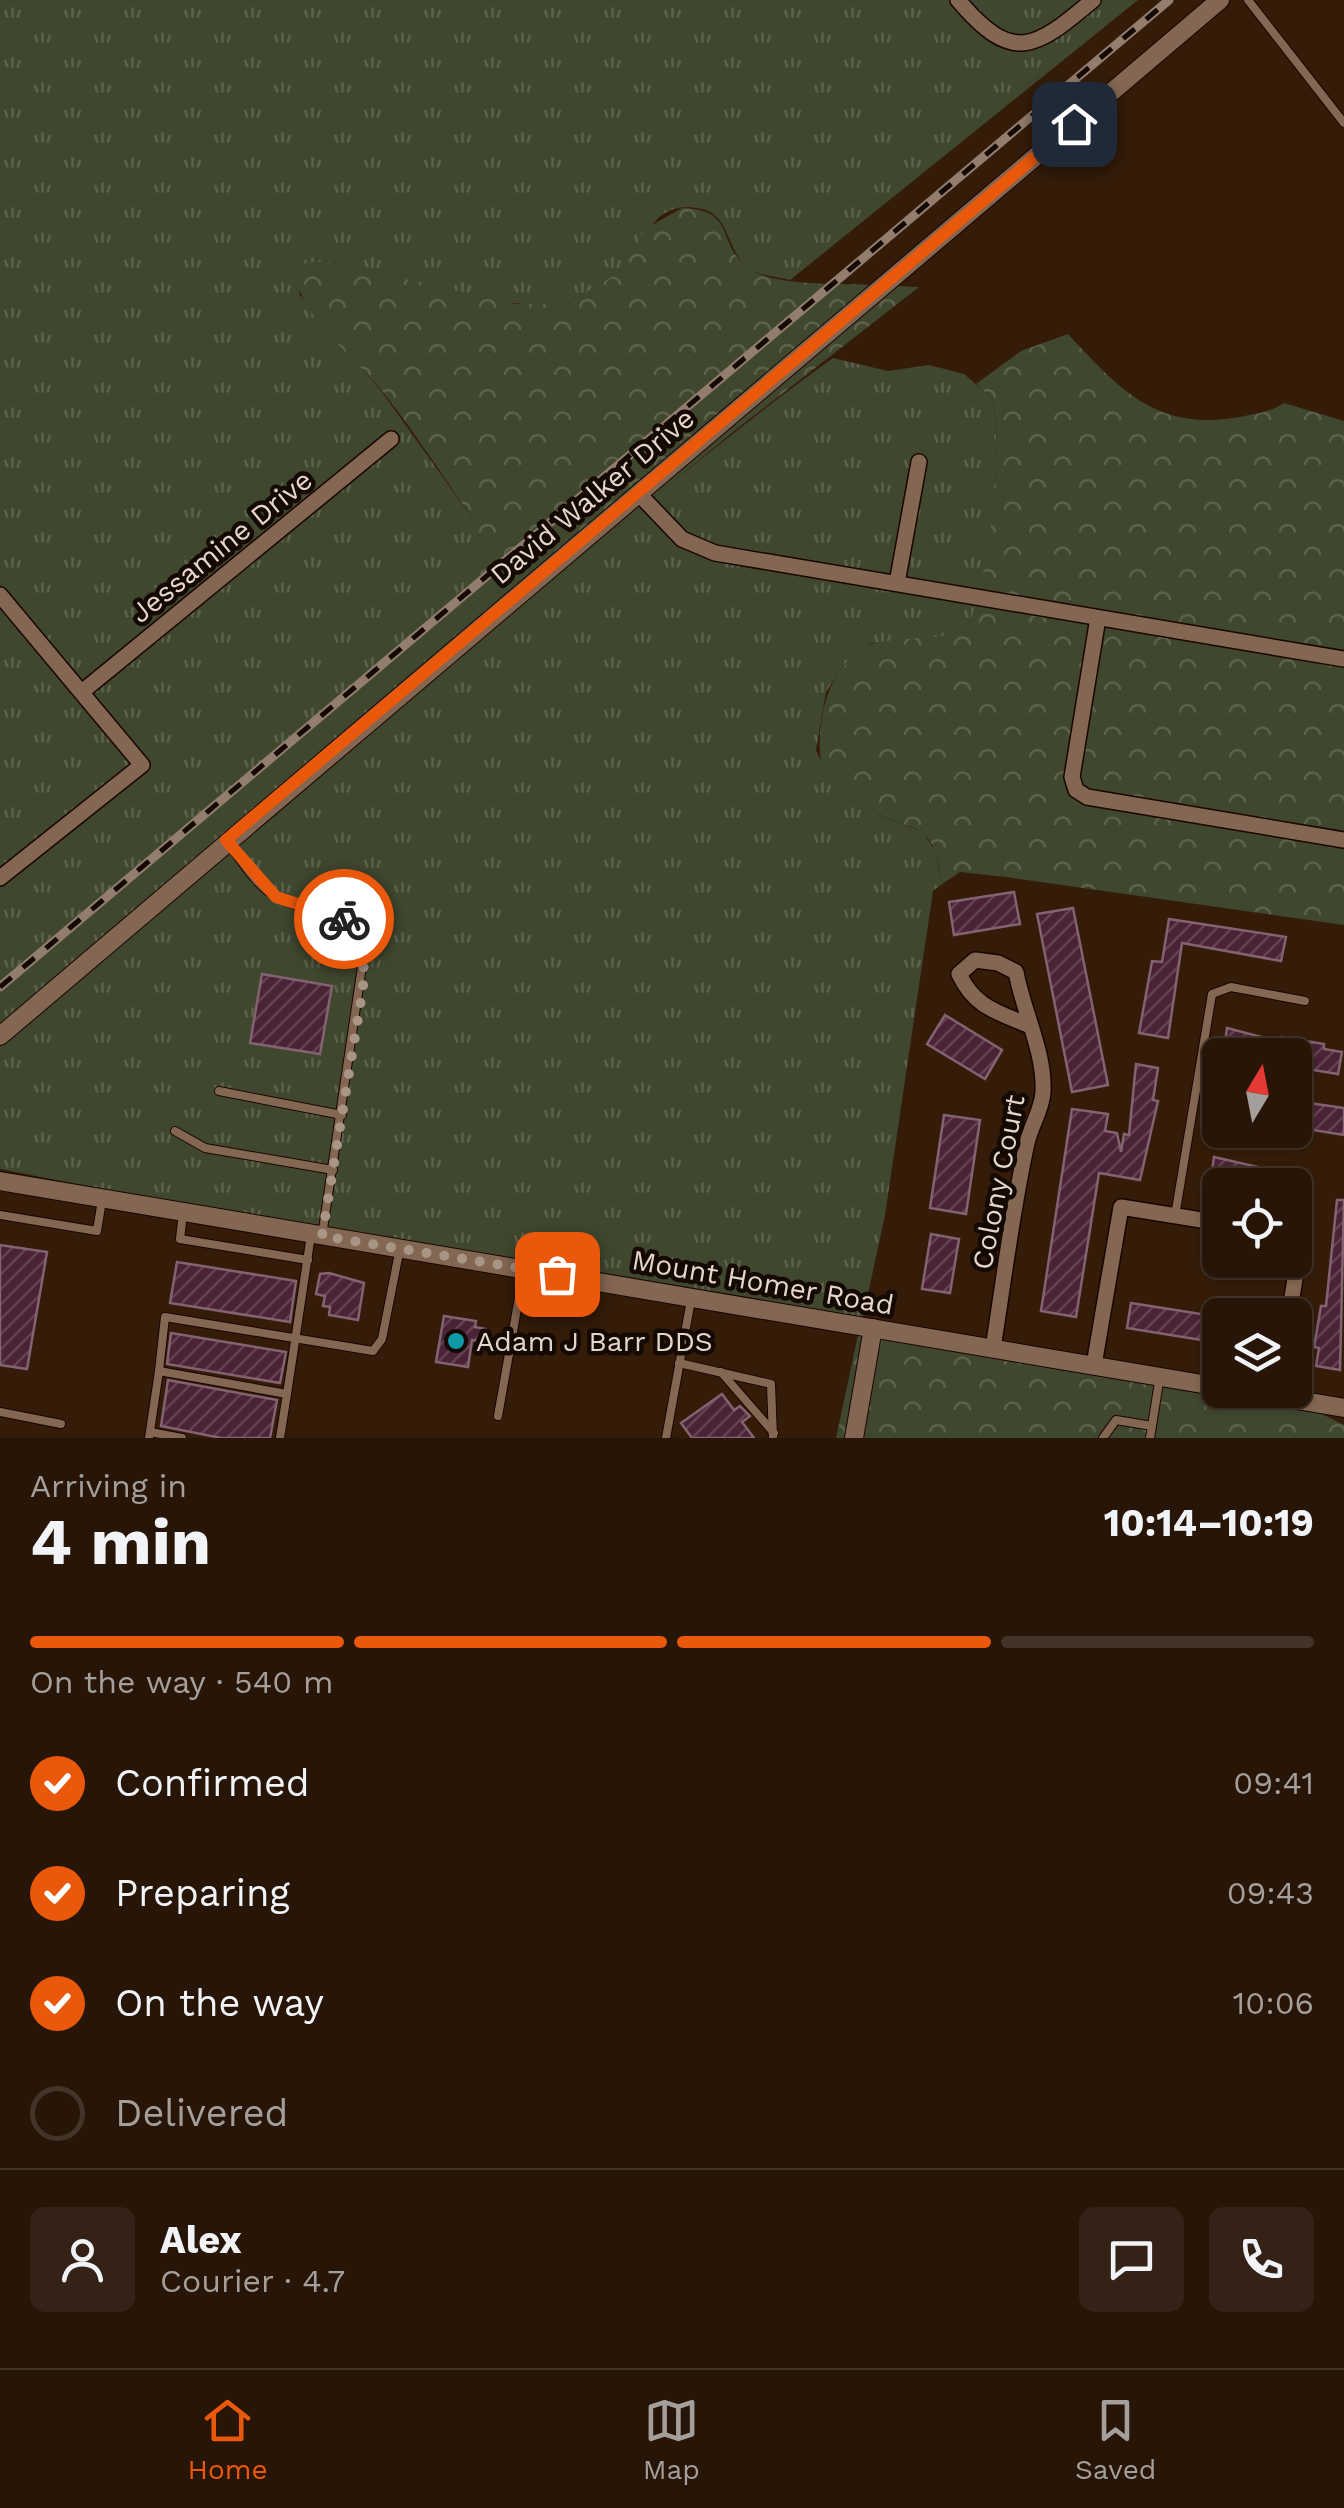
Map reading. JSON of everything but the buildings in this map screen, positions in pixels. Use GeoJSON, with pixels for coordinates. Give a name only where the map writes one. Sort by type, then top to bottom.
{"type":"FeatureCollection","features":[{"type":"Feature","properties":{"kind":"street"},"geometry":{"type":"LineString","coordinates":[[958,0],[986,32],[1016,44],[1048,37],[1093,0]]}},
{"type":"Feature","properties":{"kind":"street","name":"David Walker Drive"},"geometry":{"type":"LineString","coordinates":[[0,1036],[226,840],[1220,0]]}},
{"type":"Feature","properties":{"kind":"street","name":"Jessamine Drive"},"geometry":{"type":"LineString","coordinates":[[83,691],[391,439]]}},
{"type":"Feature","properties":{"kind":"street"},"geometry":{"type":"LineString","coordinates":[[896,583],[919,462]]}},
{"type":"Feature","properties":{"kind":"street"},"geometry":{"type":"LineString","coordinates":[[638,493],[682,539],[696,547],[1344,659]]}},
{"type":"Feature","properties":{"kind":"street"},"geometry":{"type":"LineString","coordinates":[[0,594],[142,765],[0,878]]}},
{"type":"Feature","properties":{"kind":"street"},"geometry":{"type":"LineString","coordinates":[[1098,618],[1072,778],[1076,790],[1087,797],[1344,840]]}},
{"type":"Feature","properties":{"kind":"street","name":"Colony Court"},"geometry":{"type":"LineString","coordinates":[[994,1348],[1028,1138],[1043,1093],[1030,1026],[1016,972],[998,963],[974,960],[959,974],[968,992],[994,1015],[1030,1026]]}},
{"type":"Feature","properties":{"kind":"street","name":"Mount Homer Road"},"geometry":{"type":"LineString","coordinates":[[0,1181],[1202,1384]]}},
{"type":"Feature","properties":{"kind":"street"},"geometry":{"type":"LineString","coordinates":[[1094,1365],[1122,1207],[1202,1220]]}},
{"type":"Feature","properties":{"kind":"street"},"geometry":{"type":"LineString","coordinates":[[854,1438],[873,1328]]}},
{"type":"Feature","properties":{"kind":"street"},"geometry":{"type":"LineString","coordinates":[[1312,1401],[1344,1408]]}},
{"type":"Feature","properties":{"kind":"lane"},"geometry":{"type":"LineString","coordinates":[[1248,0],[1344,123]]}},
{"type":"Feature","properties":{"kind":"lane"},"geometry":{"type":"LineString","coordinates":[[226,840],[276,897],[338,914],[354,926],[364,953],[363,988],[333,1170],[308,1260],[280,1438]]}},
{"type":"Feature","properties":{"kind":"lane"},"geometry":{"type":"LineString","coordinates":[[1175,1216],[1212,994],[1231,988],[1305,1000]]}},
{"type":"Feature","properties":{"kind":"lane"},"geometry":{"type":"LineString","coordinates":[[219,1091],[342,1114]]}},
{"type":"Feature","properties":{"kind":"lane"},"geometry":{"type":"LineString","coordinates":[[175,1131],[205,1148],[333,1170]]}},
{"type":"Feature","properties":{"kind":"lane"},"geometry":{"type":"LineString","coordinates":[[0,1215],[97,1231],[102,1200]]}},
{"type":"Feature","properties":{"kind":"lane"},"geometry":{"type":"LineString","coordinates":[[184,1214],[180,1239],[308,1260]]}},
{"type":"Feature","properties":{"kind":"lane"},"geometry":{"type":"LineString","coordinates":[[182,1438],[150,1435],[164,1317],[373,1351],[378,1348],[400,1248]]}},
{"type":"Feature","properties":{"kind":"lane"},"geometry":{"type":"LineString","coordinates":[[498,1416],[524,1269]]}},
{"type":"Feature","properties":{"kind":"lane"},"geometry":{"type":"LineString","coordinates":[[666,1438],[692,1298]]}},
{"type":"Feature","properties":{"kind":"lane"},"geometry":{"type":"LineString","coordinates":[[679,1362],[771,1384],[774,1435]]}},
{"type":"Feature","properties":{"kind":"lane"},"geometry":{"type":"LineString","coordinates":[[719,1369],[774,1435]]}},
{"type":"Feature","properties":{"kind":"lane"},"geometry":{"type":"LineString","coordinates":[[159,1371],[287,1394]]}},
{"type":"Feature","properties":{"kind":"lane"},"geometry":{"type":"LineString","coordinates":[[1150,1438],[1160,1376]]}},
{"type":"Feature","properties":{"kind":"lane"},"geometry":{"type":"LineString","coordinates":[[0,1412],[61,1424]]}},
{"type":"Feature","properties":{"kind":"lane"},"geometry":{"type":"LineString","coordinates":[[1103,1438],[1116,1420],[1152,1426]]}},
{"type":"Feature","properties":{"kind":"green space"},"geometry":{"type":"Polygon","coordinates":[[[0,0],[1138,0],[790,280],[744,265],[719,219],[702,209],[684,207],[659,218],[627,264],[608,282],[572,301],[550,305],[489,300],[331,262],[307,262],[299,294],[382,392],[477,525],[495,592],[505,594],[0,1024],[0,0]]]}},
{"type":"Feature","properties":{"kind":"green space"},"geometry":{"type":"Polygon","coordinates":[[[682,208],[712,215],[739,259],[761,275],[791,281],[872,285],[505,594],[495,592],[474,566],[480,546],[477,525],[383,392],[309,308],[295,276],[307,262],[331,262],[515,304],[568,303],[620,272],[645,229],[682,208]]]}},
{"type":"Feature","properties":{"kind":"green space"},"geometry":{"type":"Polygon","coordinates":[[[896,286],[919,287],[620,526],[560,586],[527,597],[896,286]]]}},
{"type":"Feature","properties":{"kind":"green space"},"geometry":{"type":"Polygon","coordinates":[[[1068,334],[1123,389],[1163,412],[1211,420],[1258,414],[1284,403],[1344,421],[1344,925],[960,872],[942,884],[935,852],[925,835],[853,802],[829,782],[820,754],[825,702],[838,673],[852,657],[875,643],[967,632],[988,549],[995,484],[993,399],[976,384],[1021,351],[1068,334]]]}},
{"type":"Feature","properties":{"kind":"green space"},"geometry":{"type":"Polygon","coordinates":[[[833,358],[888,371],[929,365],[964,374],[993,399],[996,425],[988,549],[967,632],[936,640],[871,643],[844,665],[826,692],[816,750],[831,783],[879,815],[923,832],[936,852],[942,884],[933,891],[885,1215],[863,1317],[169,1202],[0,1169],[0,1047],[32,1015],[527,597],[570,573],[653,498],[833,358]]]}},
{"type":"Feature","properties":{"kind":"green space"},"geometry":{"type":"Polygon","coordinates":[[[858,1335],[863,1336],[846,1438],[836,1438],[858,1335]]]}},
{"type":"Feature","properties":{"kind":"green space"},"geometry":{"type":"Polygon","coordinates":[[[879,1339],[1202,1394],[1202,1408],[1287,1408],[1322,1414],[1344,1425],[1344,1438],[862,1438],[879,1339]]]}},
{"type":"Feature","properties":{"kind":"railway"},"geometry":{"type":"LineString","coordinates":[[0,987],[1169,0]]}},
{"type":"Feature","properties":{"kind":"way so far"},"geometry":{"type":"LineString","coordinates":[[344,919],[354,926],[364,953],[363,988],[322,1236],[557,1274]]}},
{"type":"Feature","properties":{"kind":"place","name":"Adam J Barr DDS"},"geometry":{"type":"Point","coordinates":[456,1341]}},
{"type":"Feature","properties":{"kind":"route"},"geometry":{"type":"LineString","coordinates":[[344,919],[276,897],[226,840],[1074,124]]}}]}
